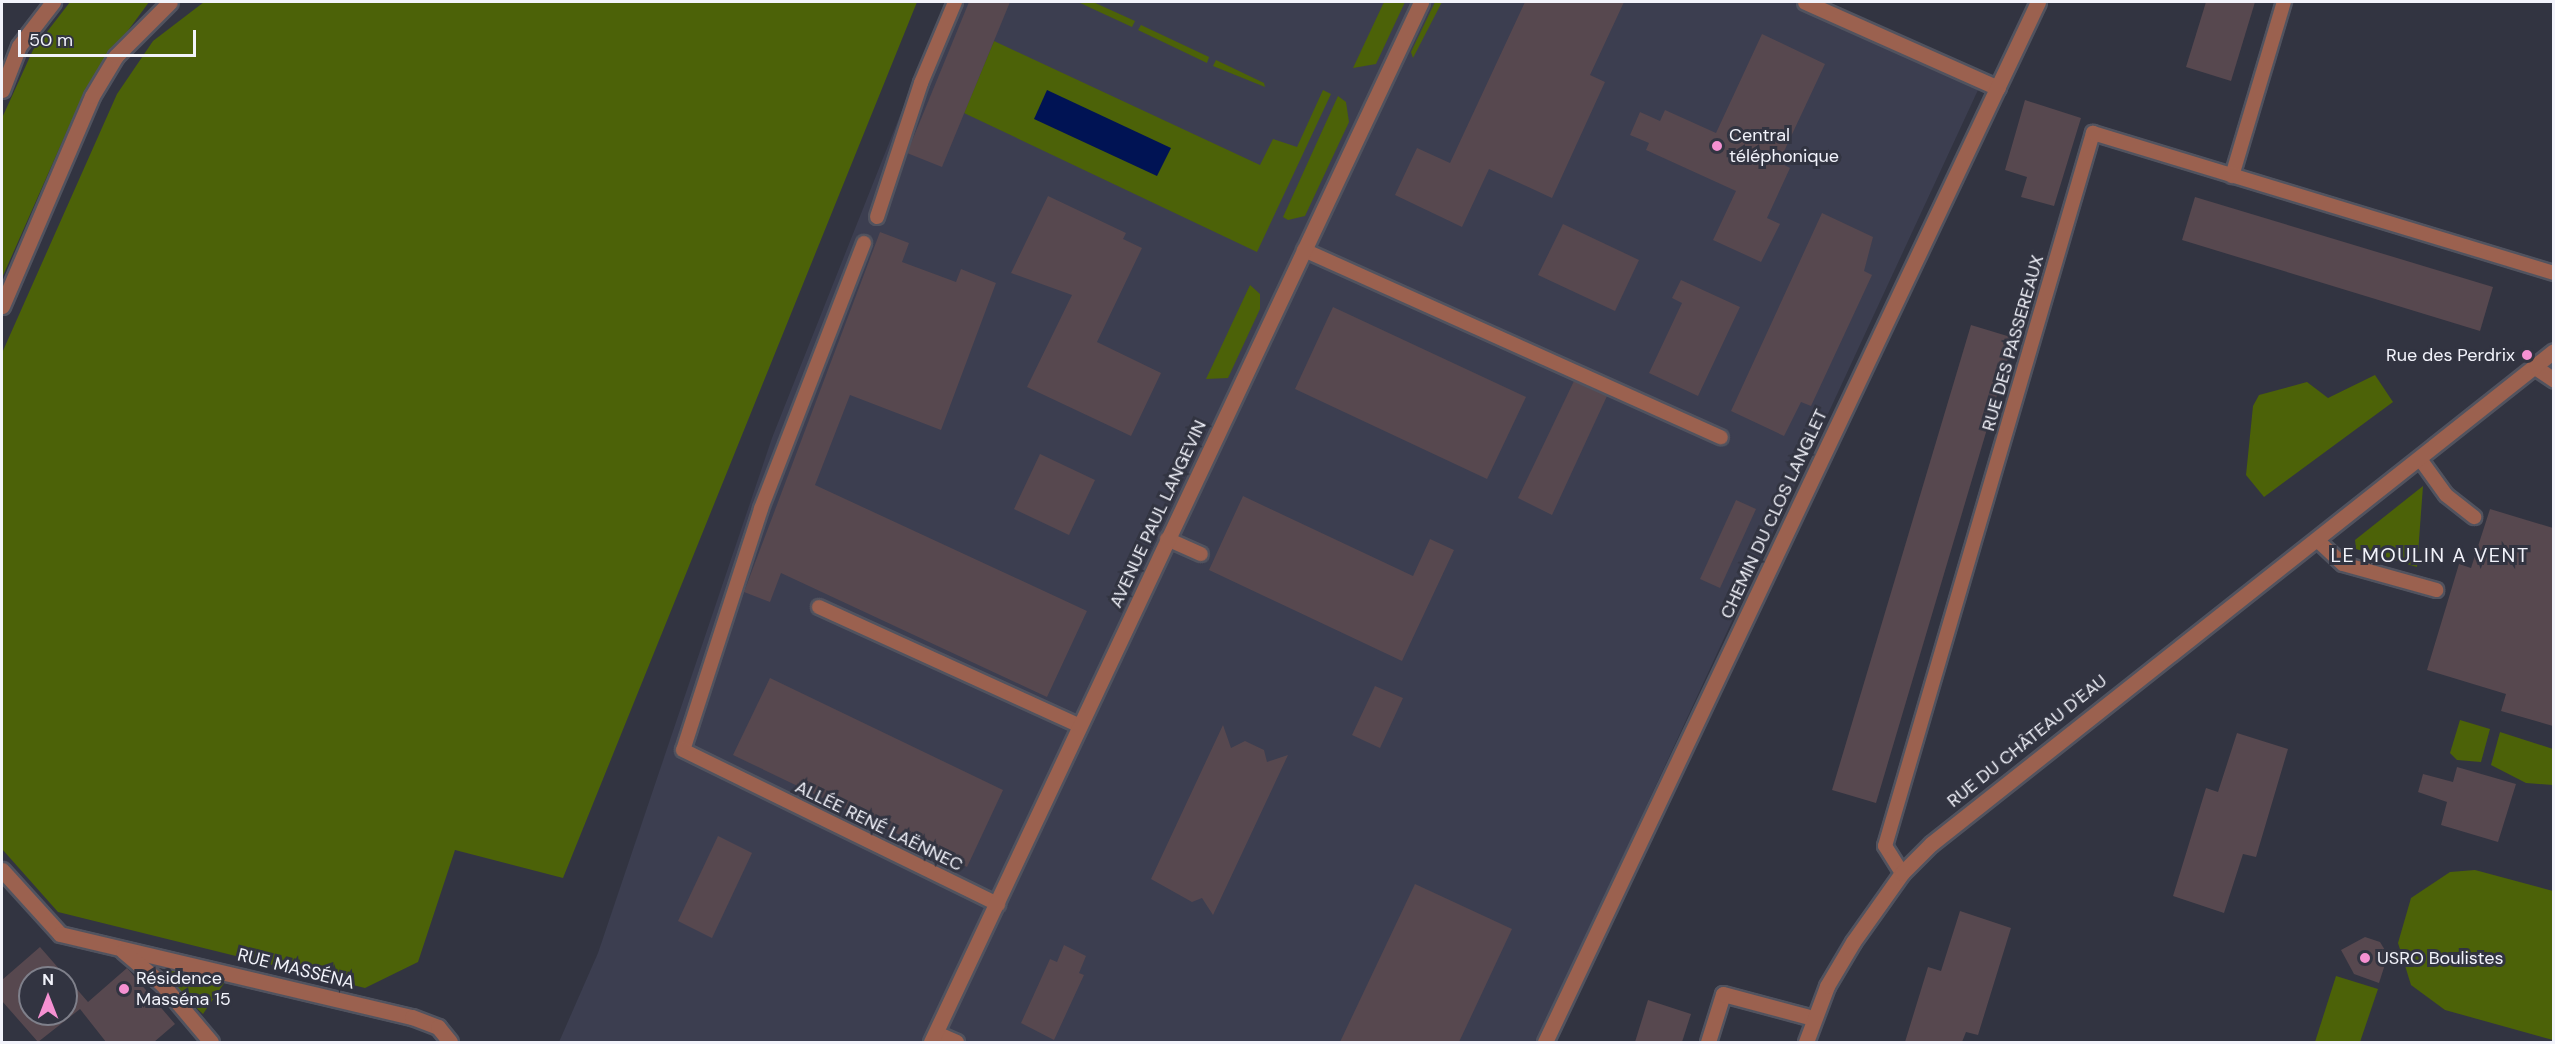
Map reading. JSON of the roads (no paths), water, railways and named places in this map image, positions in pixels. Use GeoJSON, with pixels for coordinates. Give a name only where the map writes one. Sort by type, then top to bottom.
{"type":"FeatureCollection","features":[{"type":"Feature","properties":{"kind":"street"},"geometry":{"type":"LineString","coordinates":[[2,90],[19,46],[53,2]]}},
{"type":"Feature","properties":{"kind":"street"},"geometry":{"type":"LineString","coordinates":[[2,306],[92,96],[116,56],[170,2]]}},
{"type":"Feature","properties":{"kind":"street","name":"AVENUE PAUL LANGEVIN"},"geometry":{"type":"LineString","coordinates":[[934,1038],[1421,2]]}},
{"type":"Feature","properties":{"kind":"street"},"geometry":{"type":"LineString","coordinates":[[1805,2],[1998,88]]}},
{"type":"Feature","properties":{"kind":"street","name":"CHEMIN DU CLOS LANGLET"},"geometry":{"type":"LineString","coordinates":[[1545,1042],[2038,2]]}},
{"type":"Feature","properties":{"kind":"street","name":"RUE DU CHÂTEAU D'EAU"},"geometry":{"type":"LineString","coordinates":[[1806,1042],[1813,1018],[1853,942],[1902,873],[1996,789],[2317,540],[2553,351]]}},
{"type":"Feature","properties":{"kind":"street"},"geometry":{"type":"LineString","coordinates":[[2535,367],[2553,380]]}},
{"type":"Feature","properties":{"kind":"street","name":"RUE MASSÉNA"},"geometry":{"type":"LineString","coordinates":[[2,870],[60,934],[123,951],[412,1017],[438,1027],[450,1042]]}},
{"type":"Feature","properties":{"kind":"street","name":"RUE MASSÉNA"},"geometry":{"type":"LineString","coordinates":[[123,951],[162,984],[211,1042]]}},
{"type":"Feature","properties":{"kind":"street"},"geometry":{"type":"LineString","coordinates":[[1708,1042],[1723,994],[1813,1018]]}},
{"type":"Feature","properties":{"kind":"street"},"geometry":{"type":"LineString","coordinates":[[934,1038],[956,1042]]}},
{"type":"Feature","properties":{"kind":"lane"},"geometry":{"type":"LineString","coordinates":[[878,217],[917,94],[955,2]]}},
{"type":"Feature","properties":{"kind":"lane"},"geometry":{"type":"LineString","coordinates":[[2284,2],[2232,176],[2553,273]]}},
{"type":"Feature","properties":{"kind":"lane","name":"RUE DES PASSEREAUX"},"geometry":{"type":"LineString","coordinates":[[1902,873],[1885,846],[2093,133],[2232,176]]}},
{"type":"Feature","properties":{"kind":"lane","name":"ALLÉE RENÉ LAËNNEC"},"geometry":{"type":"LineString","coordinates":[[864,243],[761,509],[683,750],[998,904]]}},
{"type":"Feature","properties":{"kind":"lane"},"geometry":{"type":"LineString","coordinates":[[1304,250],[1721,437]]}},
{"type":"Feature","properties":{"kind":"lane"},"geometry":{"type":"LineString","coordinates":[[2420,459],[2446,495],[2474,517]]}},
{"type":"Feature","properties":{"kind":"lane"},"geometry":{"type":"LineString","coordinates":[[1167,539],[1201,554]]}},
{"type":"Feature","properties":{"kind":"lane"},"geometry":{"type":"LineString","coordinates":[[2317,540],[2343,564],[2436,590]]}},
{"type":"Feature","properties":{"kind":"lane"},"geometry":{"type":"LineString","coordinates":[[819,607],[1080,726]]}},
{"type":"Feature","properties":{"kind":"place","name":"Central téléphonique"},"geometry":{"type":"Point","coordinates":[1717,146]}},
{"type":"Feature","properties":{"kind":"place","name":"Rue des Perdrix"},"geometry":{"type":"Point","coordinates":[2527,355]}},
{"type":"Feature","properties":{"kind":"place","name":"USRO Boulistes"},"geometry":{"type":"Point","coordinates":[2365,958]}},
{"type":"Feature","properties":{"kind":"place","name":"Résidence Masséna 15"},"geometry":{"type":"Point","coordinates":[124,989]}},
{"type":"Feature","properties":{"kind":"district","name":"LE MOULIN A VENT"},"geometry":{"type":"Point","coordinates":[2430,555]}}]}
